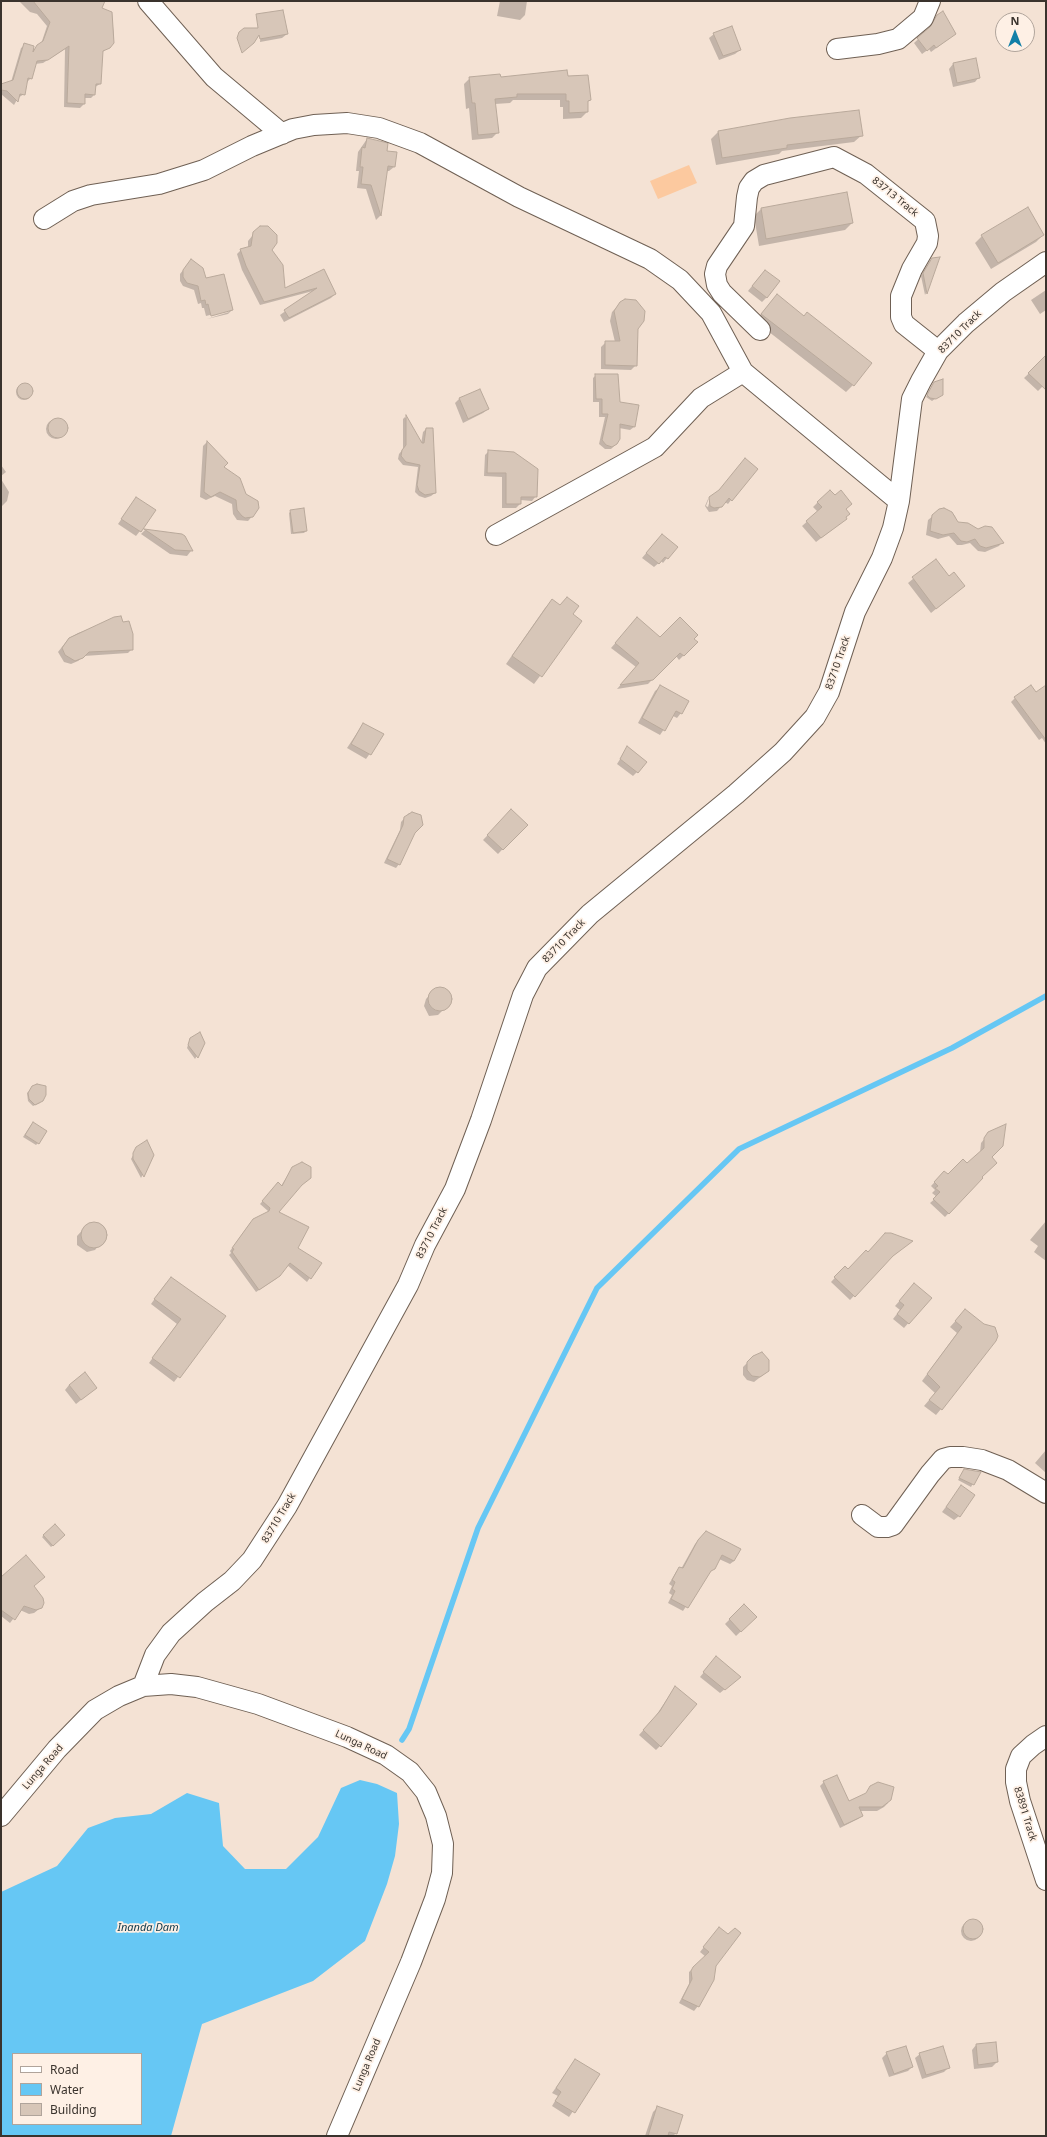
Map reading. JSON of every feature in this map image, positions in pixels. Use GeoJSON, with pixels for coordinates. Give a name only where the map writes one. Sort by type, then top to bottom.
{"type":"FeatureCollection","features":[{"type":"Feature","properties":{"kind":"street"},"geometry":{"type":"LineString","coordinates":[[148,1],[214,77],[282,134]]}},
{"type":"Feature","properties":{"kind":"street"},"geometry":{"type":"LineString","coordinates":[[837,49],[878,44],[898,39],[923,18],[930,1]]}},
{"type":"Feature","properties":{"kind":"street"},"geometry":{"type":"LineString","coordinates":[[44,219],[73,201],[91,195],[159,184],[204,170],[282,134],[314,124],[347,123],[379,128],[420,144],[519,197],[650,259],[680,280],[711,313],[743,372],[899,501]]}},
{"type":"Feature","properties":{"kind":"street","name":"83713 Track"},"geometry":{"type":"LineString","coordinates":[[760,330],[722,293],[717,285],[715,274],[717,266],[744,226],[746,197],[749,188],[754,181],[764,174],[834,157],[866,174],[925,221],[928,236],[927,243],[912,269],[901,296],[901,317],[904,324],[938,351]]}},
{"type":"Feature","properties":{"kind":"street","name":"83710 Track"},"geometry":{"type":"LineString","coordinates":[[143,1686],[155,1655],[171,1633],[205,1602],[232,1581],[252,1560],[287,1506],[408,1285],[425,1244],[455,1189],[481,1120],[522,995],[537,968],[590,914],[736,794],[783,752],[815,717],[829,692],[855,612],[882,558],[899,501],[912,399],[938,351],[966,323],[998,296],[1046,262]]}},
{"type":"Feature","properties":{"kind":"street"},"geometry":{"type":"LineString","coordinates":[[496,535],[655,447],[701,398],[743,372]]}},
{"type":"Feature","properties":{"kind":"street"},"geometry":{"type":"LineString","coordinates":[[862,1515],[878,1528],[887,1528],[893,1525],[934,1469],[943,1460],[950,1457],[982,1460],[1008,1470],[1046,1493]]}},
{"type":"Feature","properties":{"kind":"street","name":"Lunga Road"},"geometry":{"type":"LineString","coordinates":[[1,1816],[57,1749],[95,1710],[119,1696],[143,1686],[171,1684],[197,1687],[273,1709],[347,1737],[386,1756],[410,1772],[426,1792],[436,1816],[443,1844],[442,1874],[436,1899],[411,1962],[337,2136]]}},
{"type":"Feature","properties":{"kind":"street","name":"83891 Track"},"geometry":{"type":"LineString","coordinates":[[1046,1736],[1021,1756],[1016,1769],[1016,1782],[1020,1801],[1046,1880]]}},
{"type":"Feature","properties":{"kind":"shaded area"},"geometry":{"type":"Polygon","coordinates":[[[689,165],[697,183],[658,199],[650,181],[689,165]]]}},
{"type":"Feature","properties":{"kind":"water","name":"Inanda Dam"},"geometry":{"type":"Polygon","coordinates":[[[360,1780],[377,1784],[397,1793],[399,1824],[395,1856],[387,1884],[365,1941],[313,1981],[202,2024],[171,2136],[1,2136],[1,1892],[57,1866],[88,1828],[115,1818],[151,1814],[187,1793],[219,1803],[223,1846],[245,1869],[286,1869],[318,1837],[341,1788],[360,1780]]]}},
{"type":"Feature","properties":{"kind":"building"},"geometry":{"type":"Polygon","coordinates":[[[33,1],[105,1],[102,8],[112,12],[114,43],[110,48],[103,51],[101,84],[96,84],[95,95],[85,94],[85,104],[67,103],[69,46],[48,60],[37,61],[32,79],[28,78],[25,95],[20,94],[18,102],[7,91],[1,90],[1,84],[13,80],[24,43],[34,46],[33,52],[37,45],[43,41],[50,22],[33,1]]]}},
{"type":"Feature","properties":{"kind":"building"},"geometry":{"type":"Polygon","coordinates":[[[283,10],[288,34],[260,39],[259,35],[254,43],[242,53],[237,38],[239,32],[244,28],[258,28],[256,14],[283,10]]]}},
{"type":"Feature","properties":{"kind":"building"},"geometry":{"type":"Polygon","coordinates":[[[943,11],[956,34],[936,48],[934,45],[927,51],[917,38],[930,27],[937,15],[943,11]]]}},
{"type":"Feature","properties":{"kind":"building"},"geometry":{"type":"Polygon","coordinates":[[[732,26],[741,50],[723,56],[713,33],[732,26]]]}},
{"type":"Feature","properties":{"kind":"building"},"geometry":{"type":"Polygon","coordinates":[[[976,58],[980,78],[957,83],[953,63],[976,58]]]}},
{"type":"Feature","properties":{"kind":"building"},"geometry":{"type":"Polygon","coordinates":[[[567,70],[568,76],[588,75],[591,100],[588,101],[588,112],[569,113],[569,101],[566,101],[566,94],[517,94],[517,97],[495,99],[499,133],[478,135],[475,103],[472,103],[469,77],[500,74],[501,77],[567,70]]]}},
{"type":"Feature","properties":{"kind":"building"},"geometry":{"type":"Polygon","coordinates":[[[859,110],[863,136],[787,145],[787,148],[722,158],[718,131],[790,118],[859,110]]]}},
{"type":"Feature","properties":{"kind":"building"},"geometry":{"type":"Polygon","coordinates":[[[367,138],[388,143],[387,151],[397,152],[395,167],[388,166],[381,216],[371,185],[361,184],[363,167],[360,167],[362,147],[365,148],[367,138]]]}},
{"type":"Feature","properties":{"kind":"building"},"geometry":{"type":"Polygon","coordinates":[[[847,192],[853,223],[766,239],[761,208],[847,192]]]}},
{"type":"Feature","properties":{"kind":"building"},"geometry":{"type":"Polygon","coordinates":[[[1028,207],[1044,235],[998,263],[981,235],[1028,207]]]}},
{"type":"Feature","properties":{"kind":"building"},"geometry":{"type":"Polygon","coordinates":[[[260,226],[268,226],[277,235],[277,243],[272,250],[283,265],[285,288],[324,269],[336,294],[289,318],[284,310],[317,288],[264,302],[246,266],[240,249],[251,246],[253,232],[260,226]]]}},
{"type":"Feature","properties":{"kind":"building"},"geometry":{"type":"Polygon","coordinates":[[[940,257],[927,294],[923,273],[932,258],[940,257]]]}},
{"type":"Feature","properties":{"kind":"building"},"geometry":{"type":"Polygon","coordinates":[[[191,259],[203,268],[206,278],[224,274],[233,310],[211,316],[208,304],[206,305],[205,300],[201,301],[198,286],[187,283],[183,277],[183,270],[191,259]]]}},
{"type":"Feature","properties":{"kind":"building"},"geometry":{"type":"Polygon","coordinates":[[[765,270],[780,281],[767,298],[752,286],[765,270]]]}},
{"type":"Feature","properties":{"kind":"building"},"geometry":{"type":"Polygon","coordinates":[[[777,294],[804,316],[807,312],[872,363],[854,386],[761,314],[777,294]]]}},
{"type":"Feature","properties":{"kind":"building"},"geometry":{"type":"Polygon","coordinates":[[[625,299],[636,300],[645,311],[644,321],[638,329],[637,366],[605,365],[605,341],[620,341],[614,311],[620,302],[625,299]]]}},
{"type":"Feature","properties":{"kind":"building"},"geometry":{"type":"Polygon","coordinates":[[[1046,355],[1046,390],[1028,373],[1046,355]]]}},
{"type":"Feature","properties":{"kind":"building"},"geometry":{"type":"Polygon","coordinates":[[[595,374],[618,374],[620,402],[639,405],[635,427],[620,424],[620,439],[617,444],[612,447],[606,445],[602,440],[608,414],[602,414],[602,399],[596,399],[595,374]]]}},
{"type":"Feature","properties":{"kind":"building"},"geometry":{"type":"Polygon","coordinates":[[[943,379],[943,395],[936,399],[930,398],[927,395],[934,382],[943,379]]]}},
{"type":"Feature","properties":{"kind":"building"},"geometry":{"type":"Polygon","coordinates":[[[25,383],[31,385],[33,391],[31,397],[25,399],[19,397],[17,391],[19,385],[25,383]]]}},
{"type":"Feature","properties":{"kind":"building"},"geometry":{"type":"Polygon","coordinates":[[[480,389],[489,409],[468,419],[459,398],[480,389]]]}},
{"type":"Feature","properties":{"kind":"building"},"geometry":{"type":"Polygon","coordinates":[[[406,415],[422,443],[424,443],[426,428],[433,428],[436,493],[425,495],[419,491],[417,485],[420,465],[406,462],[401,456],[402,450],[406,445],[406,415]]]}},
{"type":"Feature","properties":{"kind":"building"},"geometry":{"type":"Polygon","coordinates":[[[58,418],[65,421],[68,428],[65,435],[58,438],[51,435],[48,428],[51,421],[58,418]]]}},
{"type":"Feature","properties":{"kind":"building"},"geometry":{"type":"Polygon","coordinates":[[[207,441],[228,463],[224,467],[240,478],[246,494],[258,501],[259,508],[253,517],[245,518],[242,516],[237,510],[236,500],[220,492],[211,497],[204,492],[207,441]]]}},
{"type":"Feature","properties":{"kind":"building"},"geometry":{"type":"Polygon","coordinates":[[[488,450],[514,452],[538,469],[537,497],[521,497],[521,504],[506,504],[506,473],[487,473],[488,450]]]}},
{"type":"Feature","properties":{"kind":"building"},"geometry":{"type":"Polygon","coordinates":[[[745,458],[758,469],[732,501],[729,498],[722,507],[714,508],[710,506],[709,497],[719,490],[745,458]]]}},
{"type":"Feature","properties":{"kind":"building"},"geometry":{"type":"Polygon","coordinates":[[[830,490],[835,495],[841,490],[852,504],[846,509],[850,514],[846,517],[847,519],[821,538],[806,521],[822,507],[817,502],[830,490]]]}},
{"type":"Feature","properties":{"kind":"building"},"geometry":{"type":"Polygon","coordinates":[[[136,497],[156,510],[141,532],[121,519],[136,497]]]}},
{"type":"Feature","properties":{"kind":"building"},"geometry":{"type":"Polygon","coordinates":[[[304,508],[307,531],[293,533],[290,510],[304,508]]]}},
{"type":"Feature","properties":{"kind":"building"},"geometry":{"type":"Polygon","coordinates":[[[944,508],[952,512],[958,522],[968,523],[978,529],[985,526],[992,527],[1004,543],[986,548],[980,546],[975,539],[967,542],[961,541],[954,533],[943,535],[930,531],[932,515],[939,509],[944,508]]]}},
{"type":"Feature","properties":{"kind":"building"},"geometry":{"type":"Polygon","coordinates":[[[144,529],[182,534],[185,536],[193,551],[175,550],[144,529]]]}},
{"type":"Feature","properties":{"kind":"building"},"geometry":{"type":"Polygon","coordinates":[[[662,534],[678,547],[668,559],[665,557],[659,564],[646,553],[662,534]]]}},
{"type":"Feature","properties":{"kind":"building"},"geometry":{"type":"Polygon","coordinates":[[[936,559],[949,576],[954,572],[965,586],[936,609],[912,577],[936,559]]]}},
{"type":"Feature","properties":{"kind":"building"},"geometry":{"type":"Polygon","coordinates":[[[567,597],[579,606],[573,614],[582,621],[542,677],[512,656],[552,599],[560,605],[567,597]]]}},
{"type":"Feature","properties":{"kind":"building"},"geometry":{"type":"Polygon","coordinates":[[[121,616],[123,622],[129,621],[133,634],[133,650],[89,652],[83,658],[75,661],[65,655],[62,648],[69,638],[114,617],[121,616]]]}},
{"type":"Feature","properties":{"kind":"building"},"geometry":{"type":"Polygon","coordinates":[[[637,617],[660,637],[680,617],[698,635],[694,639],[698,642],[684,656],[680,653],[653,680],[620,685],[639,663],[615,643],[637,617]]]}},
{"type":"Feature","properties":{"kind":"building"},"geometry":{"type":"Polygon","coordinates":[[[660,685],[689,701],[682,714],[676,711],[665,731],[642,718],[660,685]]]}},
{"type":"Feature","properties":{"kind":"building"},"geometry":{"type":"Polygon","coordinates":[[[1031,685],[1036,692],[1046,685],[1046,740],[1014,697],[1031,685]]]}},
{"type":"Feature","properties":{"kind":"building"},"geometry":{"type":"Polygon","coordinates":[[[363,723],[384,734],[371,755],[351,744],[363,723]]]}},
{"type":"Feature","properties":{"kind":"building"},"geometry":{"type":"Polygon","coordinates":[[[627,746],[647,762],[638,773],[620,759],[627,746]]]}},
{"type":"Feature","properties":{"kind":"building"},"geometry":{"type":"Polygon","coordinates":[[[511,809],[528,825],[503,850],[487,835],[511,809]]]}},
{"type":"Feature","properties":{"kind":"building"},"geometry":{"type":"Polygon","coordinates":[[[412,812],[421,815],[423,825],[415,833],[400,865],[387,859],[403,825],[404,817],[412,812]]]}},
{"type":"Feature","properties":{"kind":"building"},"geometry":{"type":"Polygon","coordinates":[[[440,987],[445,988],[451,994],[451,1004],[445,1010],[440,1011],[435,1010],[429,1004],[428,999],[429,994],[435,988],[440,987]]]}},
{"type":"Feature","properties":{"kind":"building"},"geometry":{"type":"Polygon","coordinates":[[[200,1032],[205,1043],[198,1058],[188,1045],[190,1038],[200,1032]]]}},
{"type":"Feature","properties":{"kind":"building"},"geometry":{"type":"Polygon","coordinates":[[[37,1084],[46,1086],[46,1095],[43,1101],[35,1105],[29,1099],[28,1093],[32,1086],[37,1084]]]}},
{"type":"Feature","properties":{"kind":"building"},"geometry":{"type":"Polygon","coordinates":[[[33,1122],[47,1131],[39,1144],[25,1135],[33,1122]]]}},
{"type":"Feature","properties":{"kind":"building"},"geometry":{"type":"Polygon","coordinates":[[[1006,1124],[1003,1146],[992,1157],[997,1163],[982,1177],[983,1178],[949,1214],[933,1199],[940,1192],[935,1188],[938,1186],[934,1182],[944,1171],[948,1174],[963,1159],[967,1163],[984,1148],[984,1138],[988,1132],[1006,1124]]]}},
{"type":"Feature","properties":{"kind":"building"},"geometry":{"type":"Polygon","coordinates":[[[147,1140],[154,1155],[144,1177],[133,1159],[133,1153],[136,1147],[147,1140]]]}},
{"type":"Feature","properties":{"kind":"building"},"geometry":{"type":"Polygon","coordinates":[[[302,1162],[311,1167],[311,1178],[302,1185],[279,1212],[309,1227],[298,1248],[322,1263],[311,1279],[290,1263],[280,1276],[259,1290],[232,1252],[234,1249],[232,1248],[253,1219],[269,1211],[270,1208],[262,1201],[278,1182],[282,1186],[292,1167],[302,1162]]]}},
{"type":"Feature","properties":{"kind":"building"},"geometry":{"type":"Polygon","coordinates":[[[94,1222],[103,1226],[107,1235],[103,1244],[94,1248],[85,1244],[81,1235],[85,1226],[94,1222]]]}},
{"type":"Feature","properties":{"kind":"building"},"geometry":{"type":"Polygon","coordinates":[[[885,1233],[891,1233],[913,1241],[893,1256],[855,1297],[834,1277],[845,1266],[848,1269],[866,1250],[868,1252],[885,1233]]]}},
{"type":"Feature","properties":{"kind":"building"},"geometry":{"type":"Polygon","coordinates":[[[171,1277],[226,1316],[180,1378],[152,1358],[181,1319],[154,1299],[171,1277]]]}},
{"type":"Feature","properties":{"kind":"building"},"geometry":{"type":"Polygon","coordinates":[[[914,1283],[932,1298],[909,1324],[897,1314],[904,1305],[899,1301],[914,1283]]]}},
{"type":"Feature","properties":{"kind":"building"},"geometry":{"type":"Polygon","coordinates":[[[965,1309],[984,1324],[995,1327],[998,1336],[996,1341],[942,1410],[929,1400],[940,1387],[927,1374],[962,1327],[955,1321],[965,1309]]]}},
{"type":"Feature","properties":{"kind":"building"},"geometry":{"type":"Polygon","coordinates":[[[762,1352],[769,1360],[769,1371],[760,1377],[752,1376],[747,1370],[747,1362],[753,1356],[762,1352]]]}},
{"type":"Feature","properties":{"kind":"building"},"geometry":{"type":"Polygon","coordinates":[[[85,1372],[97,1388],[81,1400],[69,1385],[85,1372]]]}},
{"type":"Feature","properties":{"kind":"building"},"geometry":{"type":"Polygon","coordinates":[[[964,1469],[981,1472],[974,1485],[959,1478],[964,1469]]]}},
{"type":"Feature","properties":{"kind":"building"},"geometry":{"type":"Polygon","coordinates":[[[961,1485],[975,1495],[960,1517],[946,1507],[961,1485]]]}},
{"type":"Feature","properties":{"kind":"building"},"geometry":{"type":"Polygon","coordinates":[[[55,1524],[65,1535],[53,1546],[43,1535],[55,1524]]]}},
{"type":"Feature","properties":{"kind":"building"},"geometry":{"type":"Polygon","coordinates":[[[706,1531],[741,1549],[734,1561],[722,1555],[715,1569],[711,1571],[688,1608],[671,1599],[675,1591],[672,1589],[675,1582],[672,1580],[679,1567],[683,1568],[698,1540],[706,1531]]]}},
{"type":"Feature","properties":{"kind":"building"},"geometry":{"type":"Polygon","coordinates":[[[26,1555],[45,1577],[34,1586],[43,1598],[44,1603],[42,1608],[36,1610],[24,1606],[15,1620],[1,1610],[1,1577],[26,1555]]]}},
{"type":"Feature","properties":{"kind":"building"},"geometry":{"type":"Polygon","coordinates":[[[744,1604],[757,1617],[741,1632],[729,1619],[744,1604]]]}},
{"type":"Feature","properties":{"kind":"building"},"geometry":{"type":"Polygon","coordinates":[[[716,1656],[741,1677],[725,1690],[703,1672],[716,1656]]]}},
{"type":"Feature","properties":{"kind":"building"},"geometry":{"type":"Polygon","coordinates":[[[675,1686],[697,1704],[661,1747],[643,1730],[660,1711],[675,1686]]]}},
{"type":"Feature","properties":{"kind":"building"},"geometry":{"type":"Polygon","coordinates":[[[837,1775],[849,1801],[866,1793],[870,1786],[878,1782],[894,1787],[891,1800],[882,1807],[859,1807],[863,1816],[844,1825],[823,1781],[837,1775]]]}},
{"type":"Feature","properties":{"kind":"building"},"geometry":{"type":"Polygon","coordinates":[[[969,1919],[977,1919],[983,1925],[983,1933],[977,1939],[969,1939],[963,1933],[963,1925],[969,1919]]]}},
{"type":"Feature","properties":{"kind":"building"},"geometry":{"type":"Polygon","coordinates":[[[719,1927],[728,1934],[735,1928],[741,1933],[716,1966],[714,1980],[699,2007],[682,1999],[692,1979],[691,1971],[693,1967],[709,1952],[703,1947],[719,1927]]]}},
{"type":"Feature","properties":{"kind":"building"},"geometry":{"type":"Polygon","coordinates":[[[996,2042],[998,2062],[978,2065],[976,2044],[996,2042]]]}},
{"type":"Feature","properties":{"kind":"building"},"geometry":{"type":"Polygon","coordinates":[[[906,2046],[913,2067],[894,2074],[886,2052],[906,2046]]]}},
{"type":"Feature","properties":{"kind":"building"},"geometry":{"type":"Polygon","coordinates":[[[943,2046],[950,2068],[926,2075],[919,2053],[943,2046]]]}},
{"type":"Feature","properties":{"kind":"building"},"geometry":{"type":"Polygon","coordinates":[[[575,2059],[600,2074],[575,2113],[555,2101],[561,2092],[556,2088],[575,2059]]]}},
{"type":"Feature","properties":{"kind":"building"},"geometry":{"type":"Polygon","coordinates":[[[657,2106],[683,2115],[677,2134],[669,2132],[668,2136],[648,2136],[657,2106]]]}},
{"type":"Feature","properties":{"kind":"waterway"},"geometry":{"type":"LineString","coordinates":[[402,1740],[409,1729],[478,1528],[597,1288],[739,1149],[952,1048],[1046,996]]}}]}
